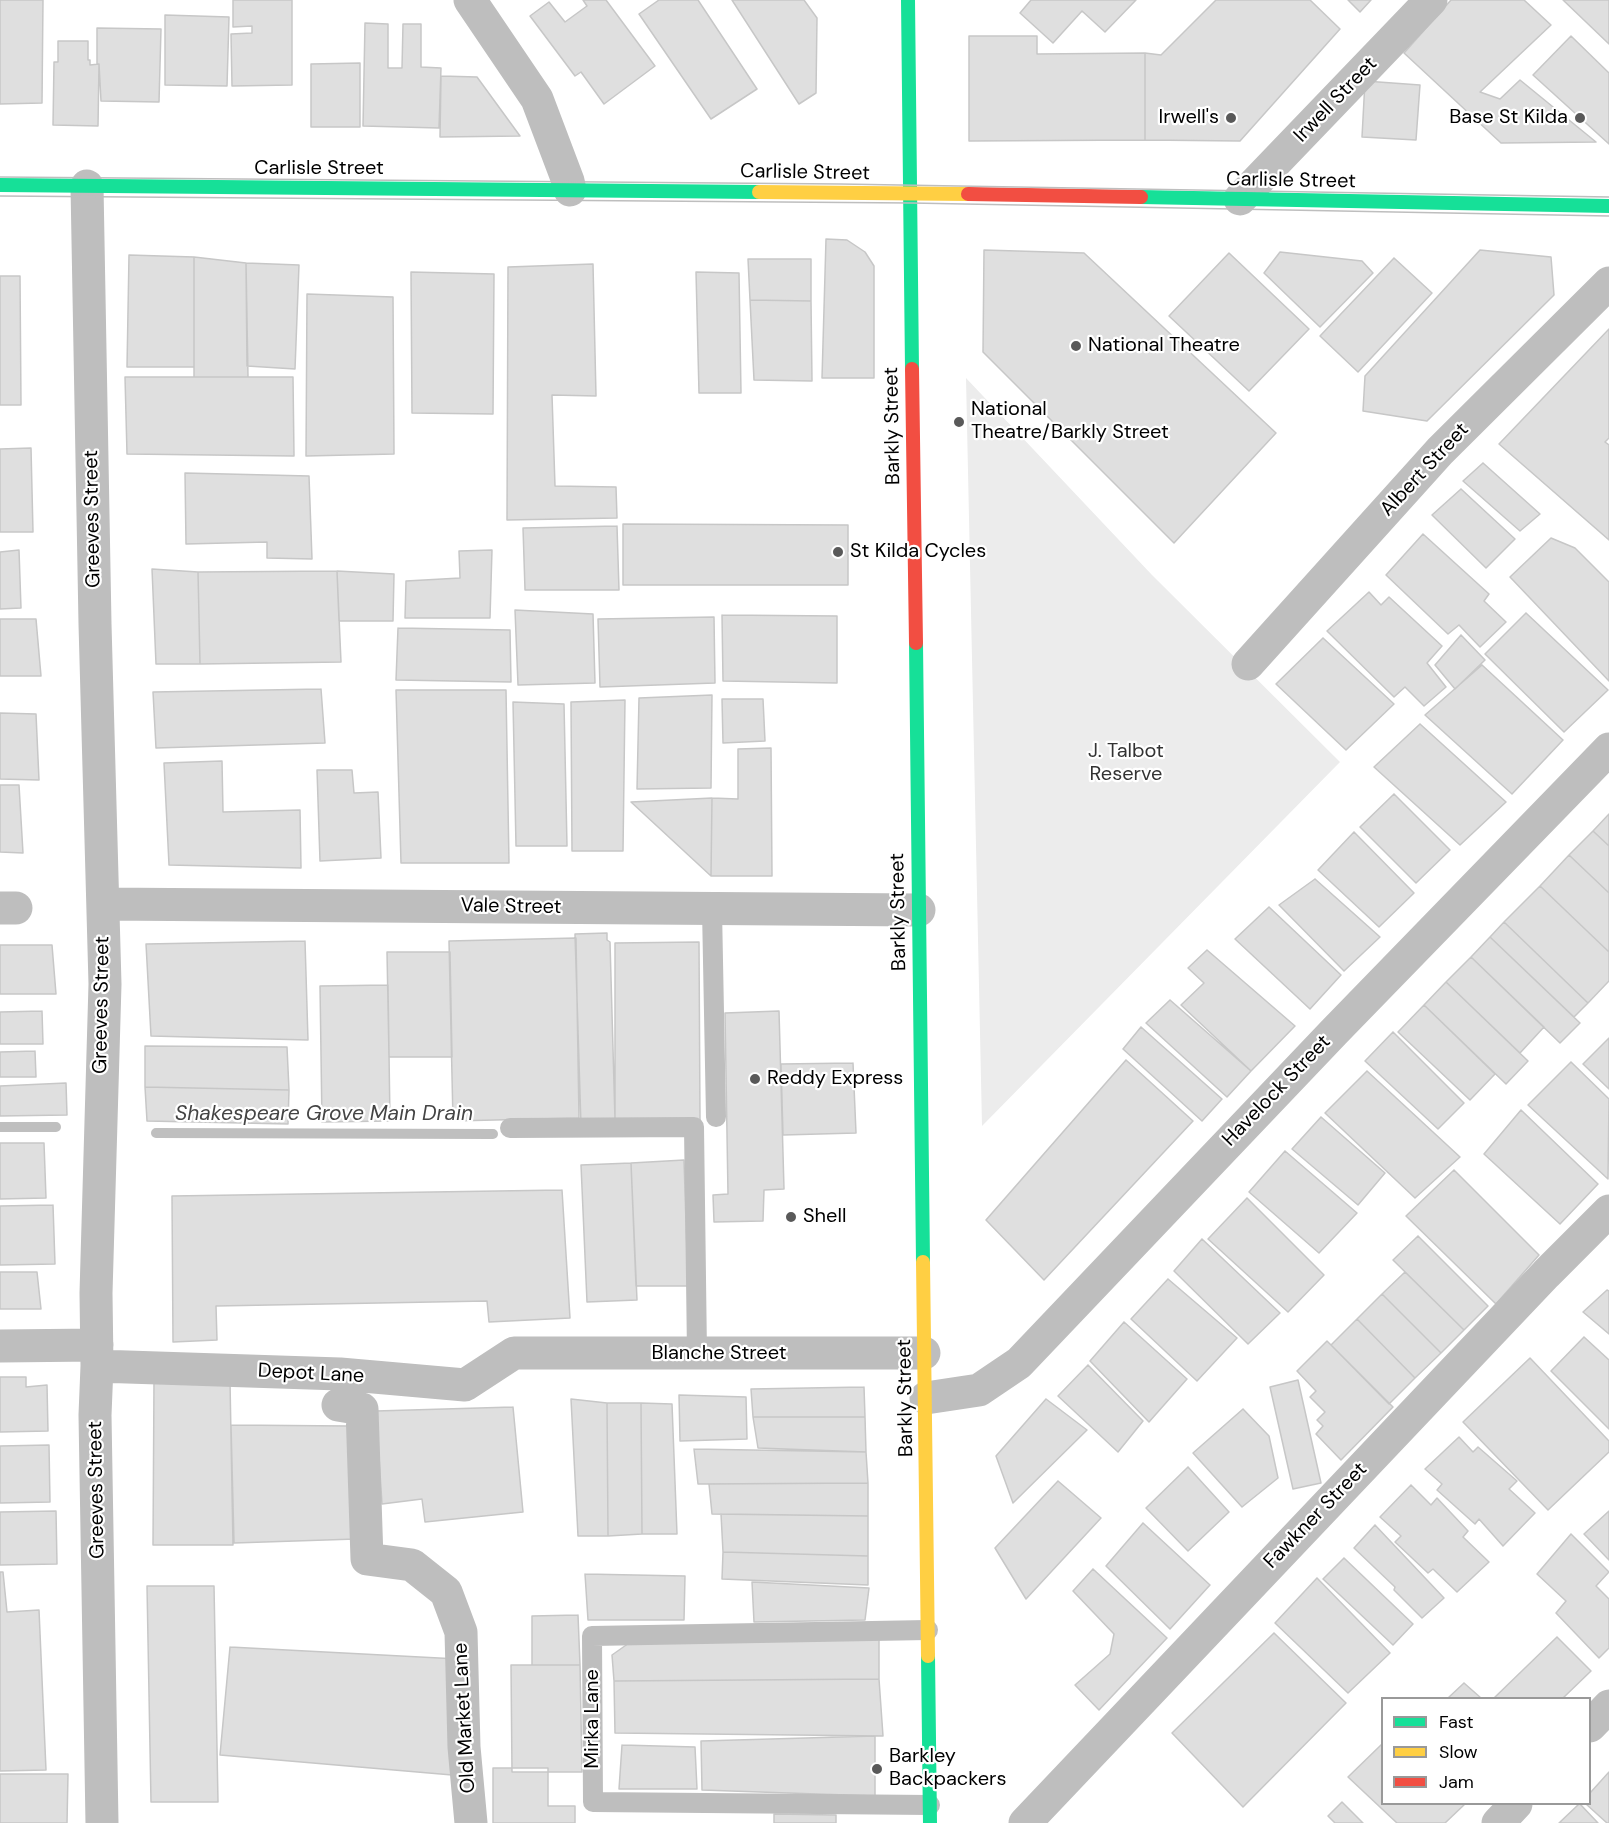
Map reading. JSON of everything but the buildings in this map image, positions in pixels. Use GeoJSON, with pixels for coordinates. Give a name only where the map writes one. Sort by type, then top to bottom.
{"type":"FeatureCollection","features":[{"type":"Feature","properties":{"kind":"main road","name":"Barkly Street"},"geometry":{"type":"LineString","coordinates":[[908,0],[930,1814]]}},
{"type":"Feature","properties":{"kind":"main road","name":"Carlisle Street"},"geometry":{"type":"LineString","coordinates":[[0,185],[911,193],[1609,206]]}},
{"type":"Feature","properties":{"kind":"street"},"geometry":{"type":"LineString","coordinates":[[470,0],[537,99],[570,190]]}},
{"type":"Feature","properties":{"kind":"street","name":"Irwell Street"},"geometry":{"type":"LineString","coordinates":[[1240,199],[1431,0]]}},
{"type":"Feature","properties":{"kind":"street","name":"Greeves Street"},"geometry":{"type":"LineString","coordinates":[[87,186],[95,624],[105,984],[96,1293],[95,1415],[102,1823]]}},
{"type":"Feature","properties":{"kind":"street","name":"Albert Street"},"geometry":{"type":"LineString","coordinates":[[1248,664],[1440,452],[1609,283]]}},
{"type":"Feature","properties":{"kind":"street","name":"Havelock Street"},"geometry":{"type":"LineString","coordinates":[[926,1398],[979,1390],[1019,1363],[1334,1032],[1609,748]]}},
{"type":"Feature","properties":{"kind":"street","name":"Vale Street"},"geometry":{"type":"LineString","coordinates":[[103,904],[919,910]]}},
{"type":"Feature","properties":{"kind":"street","name":"Fawkner Street"},"geometry":{"type":"LineString","coordinates":[[1025,1823],[1546,1274],[1609,1211]]}},
{"type":"Feature","properties":{"kind":"street"},"geometry":{"type":"LineString","coordinates":[[0,1346],[97,1356]]}},
{"type":"Feature","properties":{"kind":"street","name":"Depot Lane"},"geometry":{"type":"LineString","coordinates":[[97,1356],[340,1374],[465,1386],[514,1353]]}},
{"type":"Feature","properties":{"kind":"street","name":"Blanche Street"},"geometry":{"type":"LineString","coordinates":[[514,1353],[924,1353]]}},
{"type":"Feature","properties":{"kind":"street","name":"Old Market Lane"},"geometry":{"type":"LineString","coordinates":[[338,1405],[362,1409],[367,1559],[412,1565],[446,1592],[461,1632],[464,1747],[471,1823]]}},
{"type":"Feature","properties":{"kind":"street"},"geometry":{"type":"LineString","coordinates":[[1591,1725],[1609,1706]]}},
{"type":"Feature","properties":{"kind":"street"},"geometry":{"type":"LineString","coordinates":[[1498,1823],[1514,1805]]}},
{"type":"Feature","properties":{"kind":"lane"},"geometry":{"type":"LineString","coordinates":[[712,909],[716,1117]]}},
{"type":"Feature","properties":{"kind":"lane"},"geometry":{"type":"LineString","coordinates":[[510,1128],[694,1126],[697,1354]]}},
{"type":"Feature","properties":{"kind":"lane","name":"Mirka Lane"},"geometry":{"type":"LineString","coordinates":[[928,1630],[592,1636],[593,1790],[594,1802],[930,1814]]}},
{"type":"Feature","properties":{"kind":"green space","name":"J. Talbot Reserve"},"geometry":{"type":"Polygon","coordinates":[[[966,378],[1152,575],[1340,762],[982,1126],[966,378]]]}},
{"type":"Feature","properties":{"kind":"waterway","name":"Shakespeare Grove Main Drain"},"geometry":{"type":"LineString","coordinates":[[0,1127],[56,1127]]}},
{"type":"Feature","properties":{"kind":"waterway","name":"Shakespeare Grove Main Drain"},"geometry":{"type":"LineString","coordinates":[[156,1133],[493,1134]]}},
{"type":"Feature","properties":{"kind":"tram line"},"geometry":{"type":"LineString","coordinates":[[0,177],[840,184],[1609,197]]}},
{"type":"Feature","properties":{"kind":"tram line"},"geometry":{"type":"LineString","coordinates":[[0,196],[911,203],[1609,216]]}},
{"type":"Feature","properties":{"kind":"traffic: fast"},"geometry":{"type":"LineString","coordinates":[[908,0],[912,369]]}},
{"type":"Feature","properties":{"kind":"traffic: fast"},"geometry":{"type":"LineString","coordinates":[[0,185],[759,192]]}},
{"type":"Feature","properties":{"kind":"traffic: fast"},"geometry":{"type":"LineString","coordinates":[[1141,197],[1609,206]]}},
{"type":"Feature","properties":{"kind":"traffic: fast"},"geometry":{"type":"LineString","coordinates":[[916,643],[923,1262]]}},
{"type":"Feature","properties":{"kind":"traffic: fast"},"geometry":{"type":"LineString","coordinates":[[928,1656],[930,1823]]}},
{"type":"Feature","properties":{"kind":"traffic: slow"},"geometry":{"type":"LineString","coordinates":[[759,192],[968,194]]}},
{"type":"Feature","properties":{"kind":"traffic: slow"},"geometry":{"type":"LineString","coordinates":[[923,1262],[928,1656]]}},
{"type":"Feature","properties":{"kind":"traffic: jam"},"geometry":{"type":"LineString","coordinates":[[968,194],[1141,197]]}},
{"type":"Feature","properties":{"kind":"traffic: jam"},"geometry":{"type":"LineString","coordinates":[[912,369],[916,643]]}},
{"type":"Feature","properties":{"kind":"place","name":"Irwell's"},"geometry":{"type":"Point","coordinates":[1231,118]}},
{"type":"Feature","properties":{"kind":"place","name":"Base St Kilda"},"geometry":{"type":"Point","coordinates":[1580,118]}},
{"type":"Feature","properties":{"kind":"place","name":"National Theatre"},"geometry":{"type":"Point","coordinates":[1076,346]}},
{"type":"Feature","properties":{"kind":"place","name":"National Theatre/Barkly Street"},"geometry":{"type":"Point","coordinates":[959,422]}},
{"type":"Feature","properties":{"kind":"place","name":"St Kilda Cycles"},"geometry":{"type":"Point","coordinates":[838,552]}},
{"type":"Feature","properties":{"kind":"place","name":"Reddy Express"},"geometry":{"type":"Point","coordinates":[755,1079]}},
{"type":"Feature","properties":{"kind":"place","name":"Shell"},"geometry":{"type":"Point","coordinates":[791,1217]}},
{"type":"Feature","properties":{"kind":"place","name":"Barkley Backpackers"},"geometry":{"type":"Point","coordinates":[877,1769]}}]}
